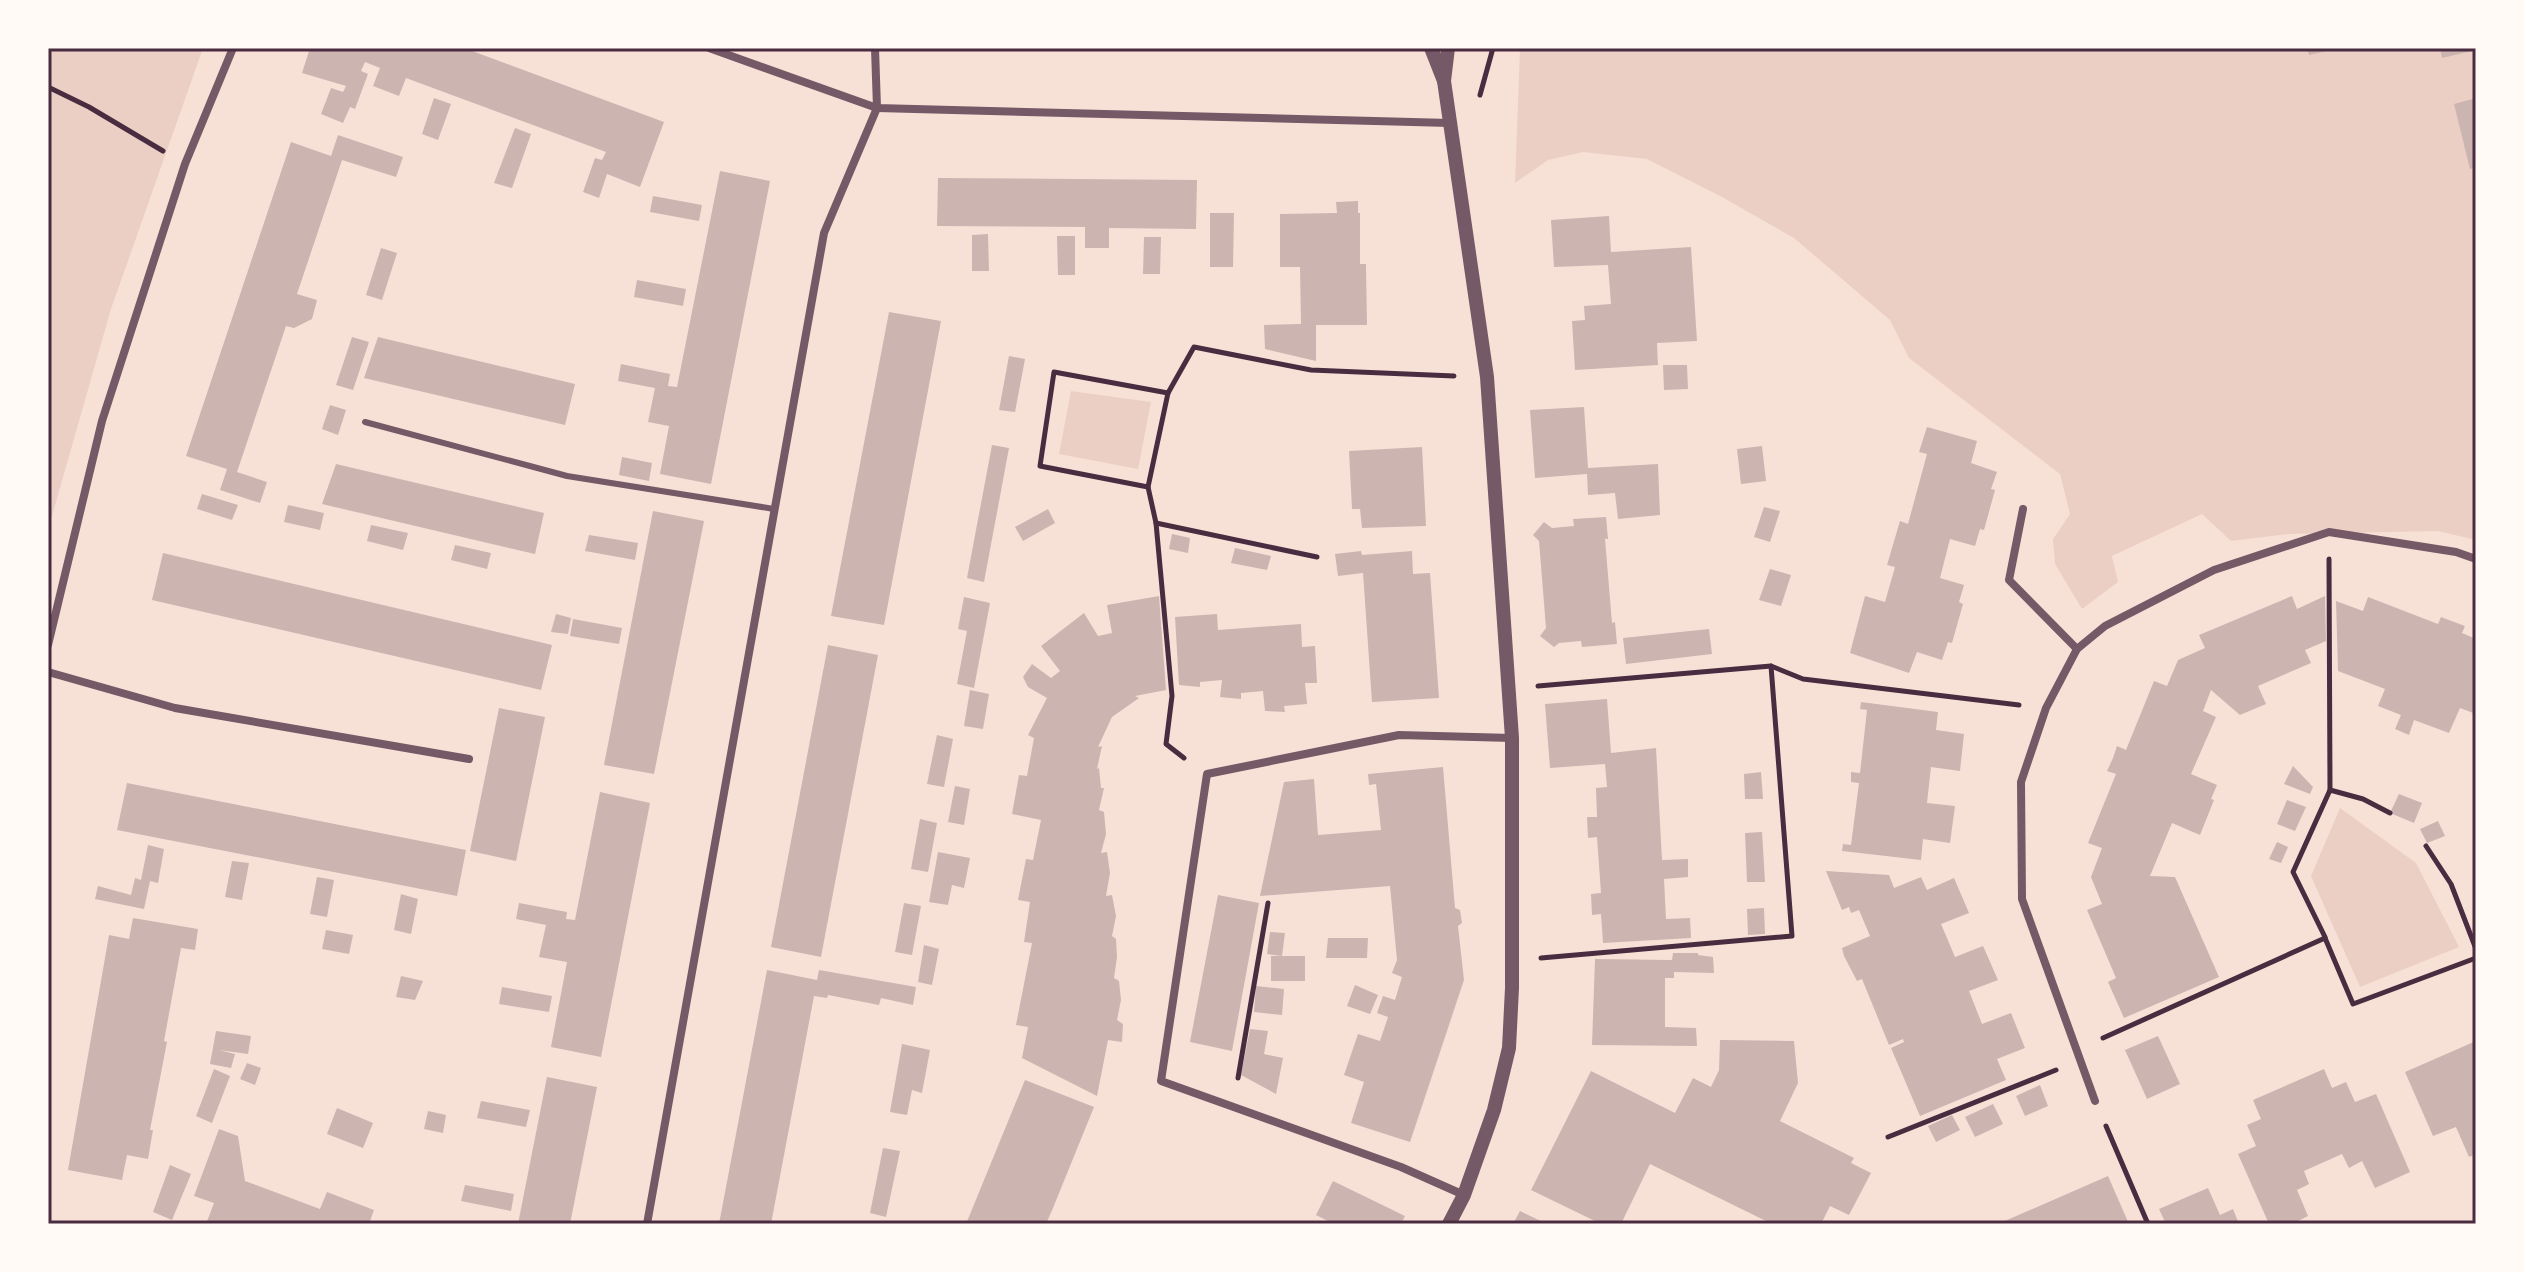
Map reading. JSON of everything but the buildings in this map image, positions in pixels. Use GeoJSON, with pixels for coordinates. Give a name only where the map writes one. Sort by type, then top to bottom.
{"type":"FeatureCollection","features":[{"type":"Feature","properties":{"kind":"street"},"geometry":{"type":"LineString","coordinates":[[48,645],[102,421],[185,164],[233,48]]}},
{"type":"Feature","properties":{"kind":"street"},"geometry":{"type":"LineString","coordinates":[[709,48],[877,108],[1450,123]]}},
{"type":"Feature","properties":{"kind":"street"},"geometry":{"type":"LineString","coordinates":[[647,1224],[824,233],[877,108],[875,48]]}},
{"type":"Feature","properties":{"kind":"street"},"geometry":{"type":"LineString","coordinates":[[1431,48],[1444,81],[1487,377],[1512,738],[1509,1048],[1494,1110],[1464,1195],[1449,1224]]}},
{"type":"Feature","properties":{"kind":"street"},"geometry":{"type":"LineString","coordinates":[[1444,81],[1448,48]]}},
{"type":"Feature","properties":{"kind":"street"},"geometry":{"type":"LineString","coordinates":[[2023,509],[2009,580],[2077,649]]}},
{"type":"Feature","properties":{"kind":"street"},"geometry":{"type":"LineString","coordinates":[[2095,1101],[2022,899],[2021,782],[2046,708],[2077,649],[2105,626],[2214,570],[2329,532],[2456,552],[2476,559]]}},
{"type":"Feature","properties":{"kind":"street"},"geometry":{"type":"LineString","coordinates":[[48,672],[175,708],[469,759]]}},
{"type":"Feature","properties":{"kind":"street"},"geometry":{"type":"LineString","coordinates":[[1464,1195],[1401,1167],[1161,1081],[1207,774],[1399,735],[1512,738]]}},
{"type":"Feature","properties":{"kind":"lane"},"geometry":{"type":"LineString","coordinates":[[365,422],[567,476],[774,509]]}},
{"type":"Feature","properties":{"kind":"path"},"geometry":{"type":"LineString","coordinates":[[48,87],[89,107],[185,164]]}},
{"type":"Feature","properties":{"kind":"path"},"geometry":{"type":"LineString","coordinates":[[1207,774],[1166,744],[1172,696],[1156,523],[1148,487],[1168,393],[1194,347],[1311,370],[1487,377]]}},
{"type":"Feature","properties":{"kind":"path"},"geometry":{"type":"LineString","coordinates":[[1148,487],[1040,466],[1054,372],[1168,393]]}},
{"type":"Feature","properties":{"kind":"path"},"geometry":{"type":"LineString","coordinates":[[1156,523],[1317,557]]}},
{"type":"Feature","properties":{"kind":"path"},"geometry":{"type":"LineString","coordinates":[[2329,532],[2330,790],[2293,872],[2353,1004],[2476,958]]}},
{"type":"Feature","properties":{"kind":"path"},"geometry":{"type":"LineString","coordinates":[[1509,689],[1771,666],[1803,679],[2046,708]]}},
{"type":"Feature","properties":{"kind":"path"},"geometry":{"type":"LineString","coordinates":[[1512,961],[1792,936],[1771,666]]}},
{"type":"Feature","properties":{"kind":"path"},"geometry":{"type":"LineString","coordinates":[[2330,790],[2363,799],[2390,813]]}},
{"type":"Feature","properties":{"kind":"path"},"geometry":{"type":"LineString","coordinates":[[2426,846],[2451,884],[2476,949]]}},
{"type":"Feature","properties":{"kind":"path"},"geometry":{"type":"LineString","coordinates":[[1233,1107],[1268,903]]}},
{"type":"Feature","properties":{"kind":"path"},"geometry":{"type":"LineString","coordinates":[[2075,1050],[2325,938]]}},
{"type":"Feature","properties":{"kind":"path"},"geometry":{"type":"LineString","coordinates":[[1888,1137],[2079,1061]]}},
{"type":"Feature","properties":{"kind":"path"},"geometry":{"type":"LineString","coordinates":[[2095,1101],[2148,1224]]}},
{"type":"Feature","properties":{"kind":"shaded area"},"geometry":{"type":"Polygon","coordinates":[[[48,48],[203,48],[111,309],[48,530],[48,48]]]}},
{"type":"Feature","properties":{"kind":"shaded area"},"geometry":{"type":"Polygon","coordinates":[[[1520,48],[2476,48],[2476,540],[2438,531],[2289,534],[2231,541],[2202,514],[2112,556],[2118,582],[2082,609],[2055,564],[2053,539],[2070,514],[2060,474],[1909,358],[1890,320],[1794,238],[1647,159],[1583,152],[1548,160],[1515,183],[1520,48]]]}},
{"type":"Feature","properties":{"kind":"shaded area"},"geometry":{"type":"Polygon","coordinates":[[[1071,391],[1151,402],[1138,469],[1059,454],[1071,391]]]}},
{"type":"Feature","properties":{"kind":"shaded area"},"geometry":{"type":"Polygon","coordinates":[[[2340,808],[2416,863],[2459,947],[2360,987],[2311,876],[2340,808]]]}}]}
